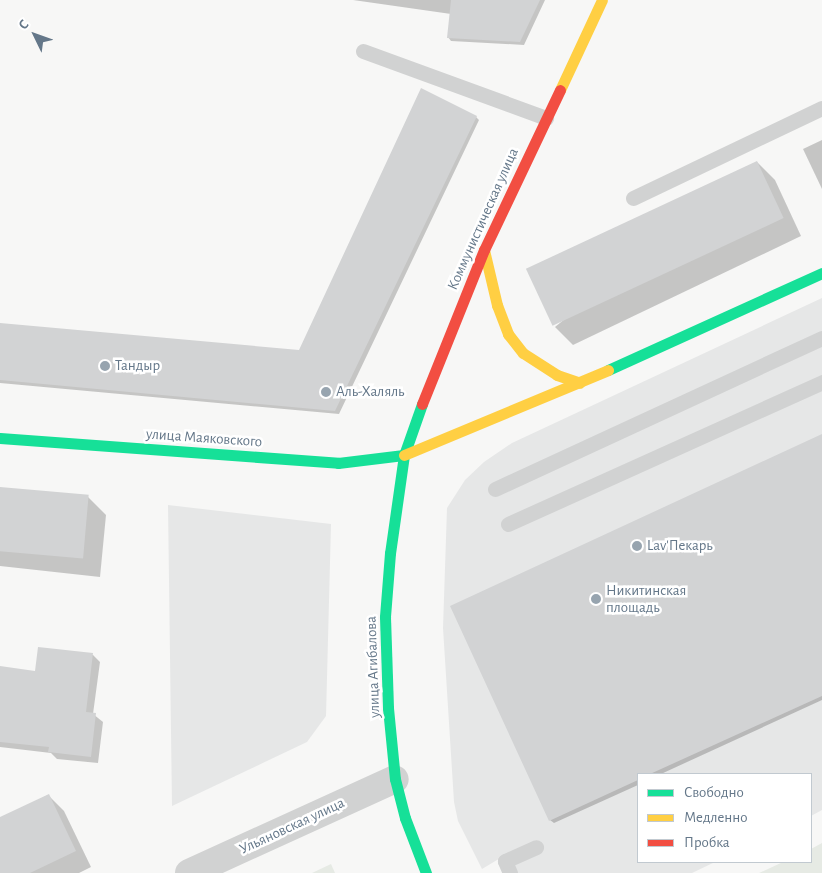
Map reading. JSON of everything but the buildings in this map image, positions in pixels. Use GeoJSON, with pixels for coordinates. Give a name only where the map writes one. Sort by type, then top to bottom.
{"type":"FeatureCollection","features":[{"type":"Feature","properties":{"kind":"main road","name":"Коммунистическая улица"},"geometry":{"type":"LineString","coordinates":[[404,455],[427,390],[484,250],[602,0]]}},
{"type":"Feature","properties":{"kind":"main road"},"geometry":{"type":"LineString","coordinates":[[484,250],[497,305],[508,334],[523,353],[557,376],[580,384]]}},
{"type":"Feature","properties":{"kind":"main road"},"geometry":{"type":"LineString","coordinates":[[404,455],[580,384],[821,277]]}},
{"type":"Feature","properties":{"kind":"main road","name":"улица Маяковского"},"geometry":{"type":"LineString","coordinates":[[0,438],[338,463],[404,455]]}},
{"type":"Feature","properties":{"kind":"main road","name":"улица Агибалова"},"geometry":{"type":"LineString","coordinates":[[404,455],[390,553],[385,617],[388,708],[395,779],[426,873]]}},
{"type":"Feature","properties":{"kind":"street","name":"Ульяновская улица"},"geometry":{"type":"LineString","coordinates":[[189,873],[395,779]]}},
{"type":"Feature","properties":{"kind":"lane"},"geometry":{"type":"LineString","coordinates":[[363,51],[546,118]]}},
{"type":"Feature","properties":{"kind":"lane"},"geometry":{"type":"LineString","coordinates":[[633,198],[822,108]]}},
{"type":"Feature","properties":{"kind":"lane"},"geometry":{"type":"LineString","coordinates":[[495,489],[822,338]]}},
{"type":"Feature","properties":{"kind":"lane"},"geometry":{"type":"LineString","coordinates":[[508,524],[822,382]]}},
{"type":"Feature","properties":{"kind":"lane"},"geometry":{"type":"LineString","coordinates":[[411,873],[414,840]]}},
{"type":"Feature","properties":{"kind":"lane"},"geometry":{"type":"LineString","coordinates":[[510,873],[505,862],[536,847]]}},
{"type":"Feature","properties":{"kind":"shaded area","name":"Никитинская площадь"},"geometry":{"type":"Polygon","coordinates":[[[822,298],[822,810],[812,815],[812,773],[637,773],[637,863],[713,863],[692,873],[509,873],[502,857],[482,869],[458,821],[454,802],[443,628],[447,508],[465,480],[484,462],[512,443],[822,298]]]}},
{"type":"Feature","properties":{"kind":"shaded area"},"geometry":{"type":"Polygon","coordinates":[[[168,505],[331,524],[326,716],[307,742],[172,806],[168,505]]]}},
{"type":"Feature","properties":{"kind":"shaded area"},"geometry":{"type":"Polygon","coordinates":[[[822,843],[822,873],[759,873],[781,863],[812,863],[812,848],[822,843]]]}},
{"type":"Feature","properties":{"kind":"shaded area"},"geometry":{"type":"Polygon","coordinates":[[[331,864],[335,873],[312,873],[331,864]]]}},
{"type":"Feature","properties":{"kind":"traffic: fast"},"geometry":{"type":"LineString","coordinates":[[608,370],[822,273]]}},
{"type":"Feature","properties":{"kind":"traffic: fast"},"geometry":{"type":"LineString","coordinates":[[422,404],[404,455],[390,553],[385,617],[388,708],[395,779],[405,818],[426,873]]}},
{"type":"Feature","properties":{"kind":"traffic: fast"},"geometry":{"type":"LineString","coordinates":[[0,438],[338,463],[404,455]]}},
{"type":"Feature","properties":{"kind":"traffic: slow"},"geometry":{"type":"LineString","coordinates":[[560,90],[602,0]]}},
{"type":"Feature","properties":{"kind":"traffic: slow"},"geometry":{"type":"LineString","coordinates":[[484,250],[497,305],[508,334],[523,353],[557,375],[580,383]]}},
{"type":"Feature","properties":{"kind":"traffic: slow"},"geometry":{"type":"LineString","coordinates":[[404,455],[608,370]]}},
{"type":"Feature","properties":{"kind":"traffic: jam"},"geometry":{"type":"LineString","coordinates":[[422,404],[484,250],[560,90]]}},
{"type":"Feature","properties":{"kind":"place","name":"Тандыр"},"geometry":{"type":"Point","coordinates":[105,366]}},
{"type":"Feature","properties":{"kind":"place","name":"Аль-Халяль"},"geometry":{"type":"Point","coordinates":[326,392]}},
{"type":"Feature","properties":{"kind":"place","name":"Lav'Пекарь"},"geometry":{"type":"Point","coordinates":[637,546]}},
{"type":"Feature","properties":{"kind":"place","name":"Никитинская площадь"},"geometry":{"type":"Point","coordinates":[596,599]}}]}
